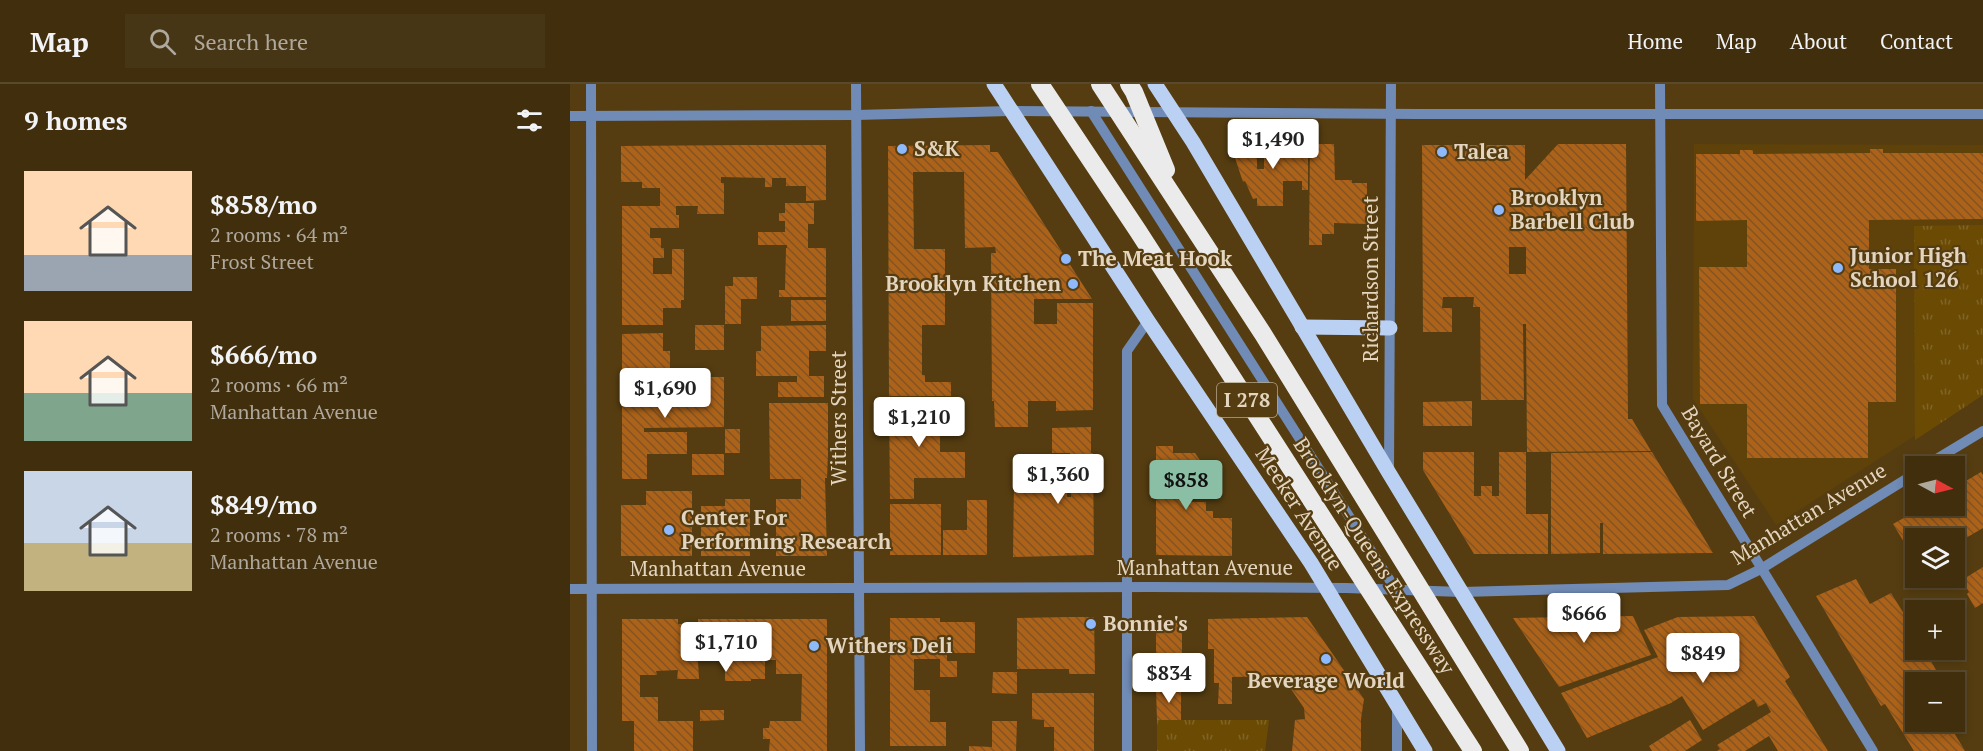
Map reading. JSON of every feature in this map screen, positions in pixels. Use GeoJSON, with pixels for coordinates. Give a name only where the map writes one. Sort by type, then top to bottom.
{"type":"FeatureCollection","features":[{"type":"Feature","properties":{"kind":"highway","name":"Brooklyn-Queens Expressway"},"geometry":{"type":"LineString","coordinates":[[1040,84],[1138,231],[1473,751]]}},
{"type":"Feature","properties":{"kind":"highway","name":"Brooklyn-Queens Expressway"},"geometry":{"type":"LineString","coordinates":[[1100,84],[1269,344],[1520,751]]}},
{"type":"Feature","properties":{"kind":"highway"},"geometry":{"type":"LineString","coordinates":[[1129,84],[1181,208]]}},
{"type":"Feature","properties":{"kind":"highway"},"geometry":{"type":"LineString","coordinates":[[1452,718],[1467,751]]}},
{"type":"Feature","properties":{"kind":"highway"},"geometry":{"type":"LineString","coordinates":[[1507,731],[1526,751]]}},
{"type":"Feature","properties":{"kind":"main road","name":"Meeker Avenue"},"geometry":{"type":"LineString","coordinates":[[994,84],[1326,588],[1425,751]]}},
{"type":"Feature","properties":{"kind":"main road"},"geometry":{"type":"LineString","coordinates":[[1155,84],[1193,142],[1389,473],[1558,751]]}},
{"type":"Feature","properties":{"kind":"main road"},"geometry":{"type":"LineString","coordinates":[[1302,327],[1390,328]]}},
{"type":"Feature","properties":{"kind":"street"},"geometry":{"type":"LineString","coordinates":[[591,84],[592,751]]}},
{"type":"Feature","properties":{"kind":"street","name":"Withers Street"},"geometry":{"type":"LineString","coordinates":[[856,84],[860,751]]}},
{"type":"Feature","properties":{"kind":"street","name":"Richardson Street"},"geometry":{"type":"LineString","coordinates":[[1389,473],[1391,84]]}},
{"type":"Feature","properties":{"kind":"street","name":"Bayard Street"},"geometry":{"type":"LineString","coordinates":[[1660,84],[1662,405],[1873,751]]}},
{"type":"Feature","properties":{"kind":"street"},"geometry":{"type":"LineString","coordinates":[[570,116],[856,115],[1010,111],[1391,114],[1983,114]]}},
{"type":"Feature","properties":{"kind":"street"},"geometry":{"type":"LineString","coordinates":[[1091,111],[1396,590]]}},
{"type":"Feature","properties":{"kind":"street"},"geometry":{"type":"LineString","coordinates":[[1127,751],[1127,351],[1148,321]]}},
{"type":"Feature","properties":{"kind":"street"},"geometry":{"type":"LineString","coordinates":[[1942,456],[1983,431]]}},
{"type":"Feature","properties":{"kind":"street","name":"Manhattan Avenue"},"geometry":{"type":"LineString","coordinates":[[570,589],[1127,587],[1326,588],[1462,592],[1728,585],[1761,569],[1905,480]]}},
{"type":"Feature","properties":{"kind":"street"},"geometry":{"type":"LineString","coordinates":[[1397,705],[1397,751]]}},
{"type":"Feature","properties":{"kind":"shaded area","name":"Junior High School 126"},"geometry":{"type":"Polygon","coordinates":[[[1694,144],[1983,145],[1983,392],[1776,525],[1693,399],[1694,144]]]}},
{"type":"Feature","properties":{"kind":"green space"},"geometry":{"type":"Polygon","coordinates":[[[1983,225],[1983,395],[1915,440],[1914,226],[1983,225]]]}},
{"type":"Feature","properties":{"kind":"green space"},"geometry":{"type":"Polygon","coordinates":[[[1157,720],[1269,720],[1265,751],[1157,751],[1157,720]]]}},
{"type":"Feature","properties":{"kind":"building"},"geometry":{"type":"Polygon","coordinates":[[[1257,144],[1257,169],[1264,169],[1264,144],[1308,144],[1308,190],[1302,190],[1302,181],[1283,181],[1283,206],[1257,206],[1257,198],[1253,199],[1245,181],[1243,182],[1232,149],[1257,144]]]}},
{"type":"Feature","properties":{"kind":"building"},"geometry":{"type":"Polygon","coordinates":[[[1310,144],[1334,144],[1335,180],[1367,183],[1367,224],[1334,223],[1334,234],[1322,234],[1322,245],[1309,245],[1310,144]]]}},
{"type":"Feature","properties":{"kind":"building"},"geometry":{"type":"Polygon","coordinates":[[[1558,144],[1626,144],[1628,419],[1632,419],[1651,451],[1527,452],[1526,324],[1523,324],[1524,400],[1481,400],[1480,307],[1473,307],[1474,297],[1443,297],[1442,308],[1452,308],[1452,332],[1423,332],[1422,145],[1525,145],[1525,180],[1558,144]],[[1509,247],[1509,274],[1526,274],[1526,247],[1509,247]]]}},
{"type":"Feature","properties":{"kind":"building"},"geometry":{"type":"Polygon","coordinates":[[[826,145],[826,200],[806,201],[806,186],[786,186],[786,178],[772,178],[772,187],[765,187],[765,178],[721,177],[721,183],[724,183],[724,214],[697,214],[698,206],[676,206],[679,228],[650,228],[650,238],[661,238],[661,248],[664,248],[664,258],[653,258],[653,274],[672,274],[672,249],[684,249],[684,300],[681,300],[681,308],[663,308],[663,325],[622,325],[622,206],[660,206],[660,188],[642,188],[642,182],[621,182],[621,146],[826,145]]]}},
{"type":"Feature","properties":{"kind":"building"},"geometry":{"type":"Polygon","coordinates":[[[990,145],[990,152],[998,152],[1092,299],[1034,299],[1034,324],[1057,324],[1057,303],[1093,303],[1093,410],[1056,411],[1056,401],[1028,401],[1028,427],[995,427],[994,401],[992,401],[991,253],[996,253],[995,247],[965,248],[964,172],[913,172],[914,249],[945,249],[945,325],[922,325],[922,375],[925,375],[925,382],[951,382],[951,396],[889,396],[888,146],[990,145]]]}},
{"type":"Feature","properties":{"kind":"building","name":"Junior High School 126"},"geometry":{"type":"Polygon","coordinates":[[[1870,149],[1883,149],[1883,153],[1983,153],[1983,219],[1869,220],[1869,269],[1896,269],[1896,402],[1868,402],[1868,458],[1747,458],[1747,404],[1700,404],[1699,267],[1747,267],[1747,220],[1696,221],[1696,154],[1740,154],[1740,150],[1753,150],[1753,154],[1870,153],[1870,149]]]}},
{"type":"Feature","properties":{"kind":"building"},"geometry":{"type":"Polygon","coordinates":[[[785,203],[814,203],[814,224],[808,224],[808,248],[826,248],[826,297],[779,297],[779,290],[785,290],[787,245],[758,245],[758,232],[785,232],[785,221],[779,221],[779,213],[785,213],[785,203]]]}},
{"type":"Feature","properties":{"kind":"building"},"geometry":{"type":"Polygon","coordinates":[[[733,277],[757,277],[757,299],[741,299],[741,324],[725,324],[725,286],[733,286],[733,277]]]}},
{"type":"Feature","properties":{"kind":"building"},"geometry":{"type":"Polygon","coordinates":[[[791,300],[826,300],[826,321],[791,321],[791,300]]]}},
{"type":"Feature","properties":{"kind":"building"},"geometry":{"type":"Polygon","coordinates":[[[695,325],[724,325],[724,350],[695,350],[695,325]]]}},
{"type":"Feature","properties":{"kind":"building"},"geometry":{"type":"Polygon","coordinates":[[[826,325],[826,351],[809,351],[809,376],[824,376],[824,397],[778,397],[778,382],[797,382],[797,376],[756,376],[756,351],[761,351],[761,326],[826,325]]]}},
{"type":"Feature","properties":{"kind":"building"},"geometry":{"type":"Polygon","coordinates":[[[663,333],[663,351],[670,351],[670,373],[622,374],[622,334],[663,333]]]}},
{"type":"Feature","properties":{"kind":"building"},"geometry":{"type":"Polygon","coordinates":[[[683,377],[724,377],[724,427],[644,428],[644,432],[687,432],[687,454],[647,454],[647,479],[622,479],[622,380],[657,380],[657,402],[683,402],[683,377]]]}},
{"type":"Feature","properties":{"kind":"building"},"geometry":{"type":"Polygon","coordinates":[[[1472,401],[1472,426],[1423,426],[1423,402],[1472,401]]]}},
{"type":"Feature","properties":{"kind":"building"},"geometry":{"type":"Polygon","coordinates":[[[889,402],[946,402],[946,427],[922,427],[922,434],[940,434],[940,452],[965,452],[965,478],[914,478],[914,499],[890,499],[889,402]]]}},
{"type":"Feature","properties":{"kind":"building"},"geometry":{"type":"Polygon","coordinates":[[[769,403],[828,403],[828,455],[827,478],[825,478],[827,556],[776,556],[776,499],[801,499],[801,479],[770,479],[769,403]]]}},
{"type":"Feature","properties":{"kind":"building"},"geometry":{"type":"Polygon","coordinates":[[[1091,427],[1094,555],[1013,557],[1014,483],[1067,484],[1067,497],[1071,497],[1070,453],[1052,453],[1052,428],[1091,427]]]}},
{"type":"Feature","properties":{"kind":"building"},"geometry":{"type":"Polygon","coordinates":[[[725,429],[740,429],[740,453],[725,453],[725,429]]]}},
{"type":"Feature","properties":{"kind":"building"},"geometry":{"type":"Polygon","coordinates":[[[1156,446],[1173,446],[1173,453],[1195,453],[1210,475],[1208,478],[1180,478],[1180,502],[1206,502],[1206,511],[1213,511],[1213,518],[1232,518],[1232,556],[1156,555],[1156,446]]]}},
{"type":"Feature","properties":{"kind":"building"},"geometry":{"type":"Polygon","coordinates":[[[1423,452],[1474,452],[1474,496],[1481,496],[1481,486],[1492,486],[1492,496],[1499,496],[1499,452],[1526,452],[1526,514],[1548,514],[1548,554],[1474,554],[1423,470],[1423,452]]]}},
{"type":"Feature","properties":{"kind":"building"},"geometry":{"type":"Polygon","coordinates":[[[1652,452],[1713,553],[1603,554],[1603,523],[1600,523],[1600,553],[1551,554],[1551,453],[1652,452]]]}},
{"type":"Feature","properties":{"kind":"building"},"geometry":{"type":"Polygon","coordinates":[[[692,454],[724,454],[724,475],[692,475],[692,454]]]}},
{"type":"Feature","properties":{"kind":"building"},"geometry":{"type":"Polygon","coordinates":[[[1981,472],[1983,475],[1983,528],[1965,539],[1965,528],[1905,528],[1905,544],[1893,524],[1907,516],[1965,516],[1965,481],[1981,472]]]}},
{"type":"Feature","properties":{"kind":"building","name":"Center For Performing Research"},"geometry":{"type":"Polygon","coordinates":[[[646,491],[692,491],[692,556],[621,556],[621,505],[646,505],[646,491]]]}},
{"type":"Feature","properties":{"kind":"building"},"geometry":{"type":"Polygon","coordinates":[[[725,499],[750,499],[750,556],[701,556],[701,527],[705,527],[705,521],[701,521],[701,506],[725,506],[725,499]]]}},
{"type":"Feature","properties":{"kind":"building"},"geometry":{"type":"Polygon","coordinates":[[[967,500],[987,500],[987,555],[943,555],[943,530],[967,530],[967,500]]]}},
{"type":"Feature","properties":{"kind":"building"},"geometry":{"type":"Polygon","coordinates":[[[890,504],[941,504],[941,555],[890,555],[890,504]]]}},
{"type":"Feature","properties":{"kind":"building"},"geometry":{"type":"Polygon","coordinates":[[[1983,567],[1983,603],[1975,608],[1967,594],[1969,592],[1965,585],[1965,578],[1983,567]]]}},
{"type":"Feature","properties":{"kind":"building"},"geometry":{"type":"Polygon","coordinates":[[[1856,579],[1870,604],[1891,593],[1905,615],[1905,660],[1930,660],[1936,670],[1933,672],[1905,672],[1905,732],[1950,732],[1938,739],[1954,732],[1965,751],[1914,751],[1885,704],[1881,706],[1816,596],[1856,579]]]}},
{"type":"Feature","properties":{"kind":"building"},"geometry":{"type":"Polygon","coordinates":[[[1633,616],[1651,655],[1559,687],[1513,618],[1633,616]]]}},
{"type":"Feature","properties":{"kind":"building"},"geometry":{"type":"Polygon","coordinates":[[[1754,616],[1790,677],[1785,681],[1828,751],[1778,751],[1769,736],[1745,751],[1717,751],[1720,749],[1717,745],[1771,712],[1766,703],[1758,707],[1754,699],[1703,730],[1682,696],[1671,703],[1587,738],[1561,693],[1658,657],[1644,630],[1678,617],[1754,616]]]}},
{"type":"Feature","properties":{"kind":"building"},"geometry":{"type":"Polygon","coordinates":[[[1094,617],[1095,674],[1069,674],[1069,669],[1017,669],[1017,618],[1094,617]]]}},
{"type":"Feature","properties":{"kind":"building"},"geometry":{"type":"Polygon","coordinates":[[[1307,617],[1364,699],[1361,719],[1361,751],[1292,751],[1295,720],[1305,719],[1304,708],[1282,676],[1232,677],[1232,704],[1218,704],[1219,683],[1214,683],[1214,649],[1208,649],[1208,619],[1307,617]]]}},
{"type":"Feature","properties":{"kind":"building"},"geometry":{"type":"Polygon","coordinates":[[[890,618],[940,618],[940,622],[975,622],[975,653],[947,653],[947,661],[957,661],[957,677],[940,677],[940,659],[914,659],[914,690],[930,690],[930,722],[946,722],[946,746],[890,746],[890,618]]]}},
{"type":"Feature","properties":{"kind":"building"},"geometry":{"type":"Polygon","coordinates":[[[622,619],[678,619],[678,624],[698,624],[698,619],[827,619],[827,751],[769,751],[770,739],[763,739],[763,728],[769,728],[770,721],[801,721],[802,674],[776,674],[776,660],[765,660],[765,679],[751,679],[751,681],[725,681],[725,661],[698,661],[699,679],[677,679],[678,670],[656,671],[657,675],[640,675],[640,697],[658,697],[658,721],[693,721],[693,751],[634,751],[634,721],[622,721],[622,619]]]}},
{"type":"Feature","properties":{"kind":"building"},"geometry":{"type":"Polygon","coordinates":[[[1156,619],[1182,619],[1182,656],[1156,656],[1156,619]]]}},
{"type":"Feature","properties":{"kind":"building"},"geometry":{"type":"Polygon","coordinates":[[[993,672],[1017,672],[1017,694],[992,693],[993,672]]]}},
{"type":"Feature","properties":{"kind":"building"},"geometry":{"type":"Polygon","coordinates":[[[1156,689],[1181,689],[1181,720],[1157,720],[1156,689]]]}},
{"type":"Feature","properties":{"kind":"building"},"geometry":{"type":"Polygon","coordinates":[[[1032,693],[1094,693],[1094,751],[1054,751],[1054,727],[1044,727],[1044,720],[1032,719],[1032,693]]]}},
{"type":"Feature","properties":{"kind":"building"},"geometry":{"type":"Polygon","coordinates":[[[700,710],[724,710],[724,720],[700,721],[700,710]]]}},
{"type":"Feature","properties":{"kind":"building"},"geometry":{"type":"Polygon","coordinates":[[[1690,720],[1702,740],[1685,751],[1652,751],[1649,746],[1690,720]]]}},
{"type":"Feature","properties":{"kind":"building"},"geometry":{"type":"Polygon","coordinates":[[[992,721],[1017,721],[1016,751],[969,751],[969,746],[992,747],[992,721]]]}},
{"type":"Feature","properties":{"kind":"place","name":"S&K"},"geometry":{"type":"Point","coordinates":[902,149]}},
{"type":"Feature","properties":{"kind":"place","name":"Talea"},"geometry":{"type":"Point","coordinates":[1442,152]}},
{"type":"Feature","properties":{"kind":"place","name":"Brooklyn Barbell Club"},"geometry":{"type":"Point","coordinates":[1499,210]}},
{"type":"Feature","properties":{"kind":"place","name":"The Meat Hook"},"geometry":{"type":"Point","coordinates":[1066,259]}},
{"type":"Feature","properties":{"kind":"place","name":"Junior High School 126"},"geometry":{"type":"Point","coordinates":[1838,268]}},
{"type":"Feature","properties":{"kind":"place","name":"Brooklyn Kitchen"},"geometry":{"type":"Point","coordinates":[1073,284]}},
{"type":"Feature","properties":{"kind":"place","name":"Center For Performing Research"},"geometry":{"type":"Point","coordinates":[669,530]}},
{"type":"Feature","properties":{"kind":"place","name":"Bonnie's"},"geometry":{"type":"Point","coordinates":[1091,624]}},
{"type":"Feature","properties":{"kind":"place","name":"Withers Deli"},"geometry":{"type":"Point","coordinates":[814,646]}},
{"type":"Feature","properties":{"kind":"place","name":"Beverage World"},"geometry":{"type":"Point","coordinates":[1326,659]}}]}
